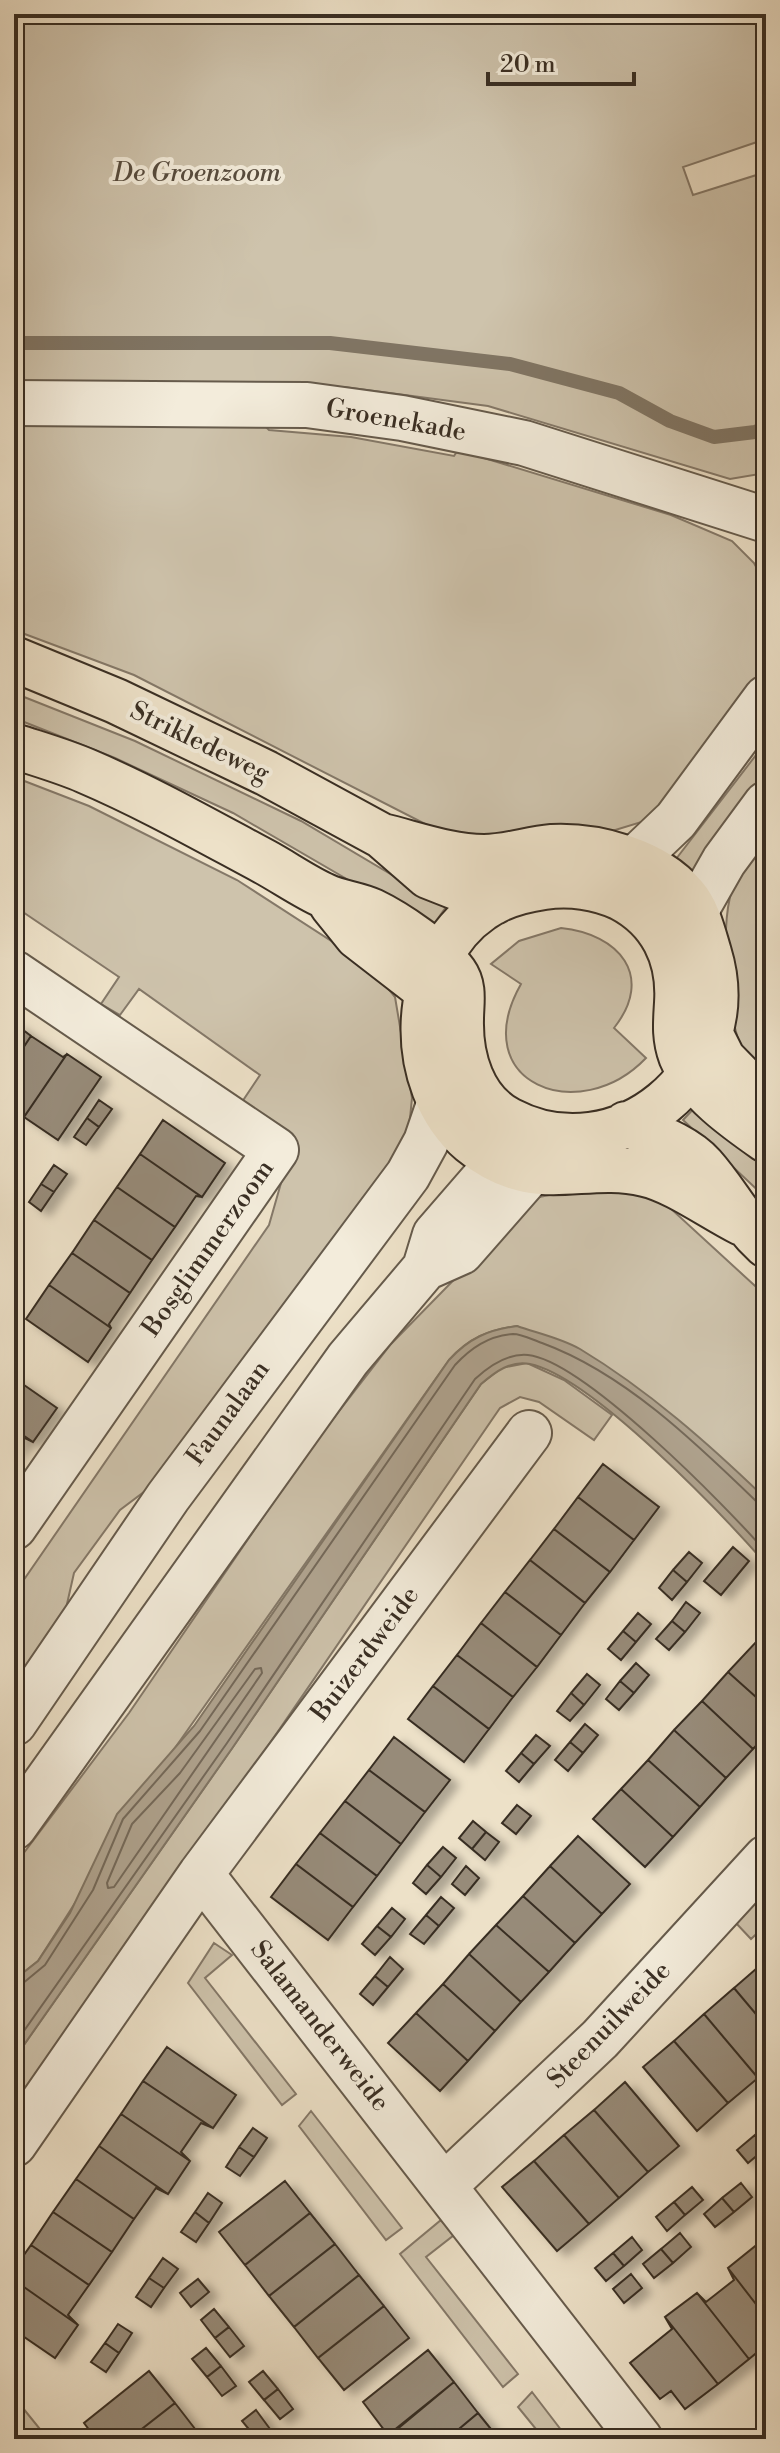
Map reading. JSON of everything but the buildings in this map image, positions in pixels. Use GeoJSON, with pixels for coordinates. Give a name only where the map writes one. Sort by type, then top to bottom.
{"type":"FeatureCollection","features":[{"type":"Feature","properties":{"kind":"main road","name":"Strikledeweg"},"geometry":{"type":"LineString","coordinates":[[14,659],[116,701],[266,773],[382,836],[428,876],[494,902]]}},
{"type":"Feature","properties":{"kind":"main road"},"geometry":{"type":"LineString","coordinates":[[14,746],[85,770],[326,897],[357,936],[434,975],[457,975],[463,993],[463,1056],[471,1079],[505,1119],[521,1154]]}},
{"type":"Feature","properties":{"kind":"main road","name":"Strikledeweg"},"geometry":{"type":"LineString","coordinates":[[382,836],[444,851],[499,856],[572,847],[599,850],[633,861],[683,893],[695,912]]}},
{"type":"Feature","properties":{"kind":"main road"},"geometry":{"type":"LineString","coordinates":[[602,891],[633,861]]}},
{"type":"Feature","properties":{"kind":"main road"},"geometry":{"type":"LineString","coordinates":[[754,1234],[672,1185],[644,1174],[473,1143],[439,1104],[424,1051],[434,975],[460,928],[494,902],[525,890],[558,885],[602,891],[639,910],[654,922],[666,941],[677,982],[676,1040],[692,1075],[766,1140]]}},
{"type":"Feature","properties":{"kind":"main road"},"geometry":{"type":"LineString","coordinates":[[521,1154],[584,1135],[605,1133],[626,1124],[660,1104],[692,1075],[712,1037],[716,996],[714,972],[695,912]]}},
{"type":"Feature","properties":{"kind":"main road"},"geometry":{"type":"LineString","coordinates":[[712,1037],[723,1059],[766,1103]]}},
{"type":"Feature","properties":{"kind":"main road"},"geometry":{"type":"LineString","coordinates":[[626,1124],[661,1138],[702,1165],[754,1234]]}},
{"type":"Feature","properties":{"kind":"street","name":"Groenekade"},"geometry":{"type":"LineString","coordinates":[[14,403],[307,405],[402,418],[524,443],[766,520]]}},
{"type":"Feature","properties":{"kind":"street"},"geometry":{"type":"LineString","coordinates":[[633,861],[676,820],[766,698]]}},
{"type":"Feature","properties":{"kind":"street"},"geometry":{"type":"LineString","coordinates":[[695,912],[724,861],[766,804]]}},
{"type":"Feature","properties":{"kind":"street","name":"Bosglimmerzoom"},"geometry":{"type":"LineString","coordinates":[[14,973],[276,1150],[14,1527]]}},
{"type":"Feature","properties":{"kind":"street","name":"Faunalaan"},"geometry":{"type":"LineString","coordinates":[[14,1723],[168,1497],[408,1175],[426,1142],[439,1104]]}},
{"type":"Feature","properties":{"kind":"street"},"geometry":{"type":"LineString","coordinates":[[14,1827],[348,1359],[425,1268],[435,1235],[521,1154]]}},
{"type":"Feature","properties":{"kind":"street","name":"Buizerdweide"},"geometry":{"type":"LineString","coordinates":[[201,1874],[529,1433]]}},
{"type":"Feature","properties":{"kind":"street","name":"Steenuilweide"},"geometry":{"type":"LineString","coordinates":[[445,2185],[600,2039],[766,1858]]}},
{"type":"Feature","properties":{"kind":"street"},"geometry":{"type":"LineString","coordinates":[[14,2144],[201,1874]]}},
{"type":"Feature","properties":{"kind":"street","name":"Salamanderweide"},"geometry":{"type":"LineString","coordinates":[[201,1874],[640,2439]]}},
{"type":"Feature","properties":{"kind":"green space","name":"De Groenzoom"},"geometry":{"type":"Polygon","coordinates":[[[14,14],[763,14],[766,139],[683,167],[693,195],[766,172],[766,473],[730,479],[488,406],[344,387],[14,385],[14,14]]]}},
{"type":"Feature","properties":{"kind":"green space"},"geometry":{"type":"Polygon","coordinates":[[[14,421],[260,421],[269,430],[351,437],[454,456],[458,450],[671,515],[732,541],[754,563],[766,585],[766,667],[658,817],[612,831],[485,839],[431,827],[134,675],[14,630],[14,421]]]}},
{"type":"Feature","properties":{"kind":"green space"},"geometry":{"type":"Polygon","coordinates":[[[14,693],[135,741],[301,821],[446,907],[431,928],[233,813],[115,758],[14,718],[14,693]]]}},
{"type":"Feature","properties":{"kind":"green space"},"geometry":{"type":"Polygon","coordinates":[[[766,742],[766,775],[693,874],[676,859],[766,742]]]}},
{"type":"Feature","properties":{"kind":"green space"},"geometry":{"type":"Polygon","coordinates":[[[14,777],[89,806],[237,880],[370,966],[395,997],[412,1098],[409,1128],[396,1159],[173,1470],[120,1510],[74,1573],[62,1626],[14,1698],[14,1594],[269,1225],[289,1155],[242,1102],[260,1075],[139,989],[120,1015],[101,1004],[119,977],[14,906],[14,777]]]}},
{"type":"Feature","properties":{"kind":"green space"},"geometry":{"type":"Polygon","coordinates":[[[766,840],[766,1084],[746,1059],[738,1039],[727,977],[726,933],[730,897],[736,881],[766,840]]]}},
{"type":"Feature","properties":{"kind":"green space"},"geometry":{"type":"Polygon","coordinates":[[[561,928],[600,939],[625,961],[631,975],[631,991],[626,1009],[614,1028],[646,1058],[619,1079],[590,1090],[562,1091],[537,1084],[518,1069],[507,1047],[508,1018],[521,984],[491,964],[519,941],[561,928]]]}},
{"type":"Feature","properties":{"kind":"green space"},"geometry":{"type":"Polygon","coordinates":[[[699,1103],[766,1166],[766,1198],[683,1120],[699,1103]]]}},
{"type":"Feature","properties":{"kind":"green space"},"geometry":{"type":"Polygon","coordinates":[[[637,1192],[668,1206],[766,1296],[766,1499],[651,1399],[517,1326],[488,1333],[472,1341],[449,1360],[165,1762],[38,1961],[14,1980],[14,1866],[129,1713],[309,1450],[391,1344],[534,1198],[560,1193],[637,1192]]]}},
{"type":"Feature","properties":{"kind":"green space"},"geometry":{"type":"Polygon","coordinates":[[[527,1363],[564,1380],[612,1415],[594,1440],[539,1402],[520,1397],[500,1408],[14,2116],[14,2059],[233,1747],[481,1384],[501,1368],[527,1363]]]}},
{"type":"Feature","properties":{"kind":"green space"},"geometry":{"type":"Polygon","coordinates":[[[766,1889],[766,1925],[751,1939],[735,1922],[766,1889]]]}},
{"type":"Feature","properties":{"kind":"green space"},"geometry":{"type":"Polygon","coordinates":[[[214,1943],[232,1955],[205,1978],[296,2094],[282,2105],[188,1983],[214,1943]]]}},
{"type":"Feature","properties":{"kind":"green space"},"geometry":{"type":"Polygon","coordinates":[[[311,2111],[402,2228],[386,2240],[299,2126],[311,2111]]]}},
{"type":"Feature","properties":{"kind":"green space"},"geometry":{"type":"Polygon","coordinates":[[[441,2220],[454,2235],[426,2257],[518,2374],[503,2387],[400,2254],[441,2220]]]}},
{"type":"Feature","properties":{"kind":"green space"},"geometry":{"type":"Polygon","coordinates":[[[532,2392],[568,2439],[544,2439],[518,2407],[532,2392]]]}},
{"type":"Feature","properties":{"kind":"green space"},"geometry":{"type":"Polygon","coordinates":[[[14,2397],[48,2439],[20,2439],[14,2432],[14,2397]]]}},
{"type":"Feature","properties":{"kind":"water"},"geometry":{"type":"Polygon","coordinates":[[[517,1326],[573,1345],[630,1382],[700,1438],[766,1499],[766,1564],[655,1450],[587,1394],[556,1374],[530,1364],[510,1365],[498,1371],[481,1384],[233,1747],[14,2059],[14,1980],[38,1961],[70,1913],[117,1814],[194,1726],[449,1360],[480,1336],[517,1326]]]}},
{"type":"Feature","properties":{"kind":"waterway"},"geometry":{"type":"LineString","coordinates":[[14,343],[330,343],[510,364],[619,393],[670,421],[714,437],[755,432],[766,427]]}}]}
